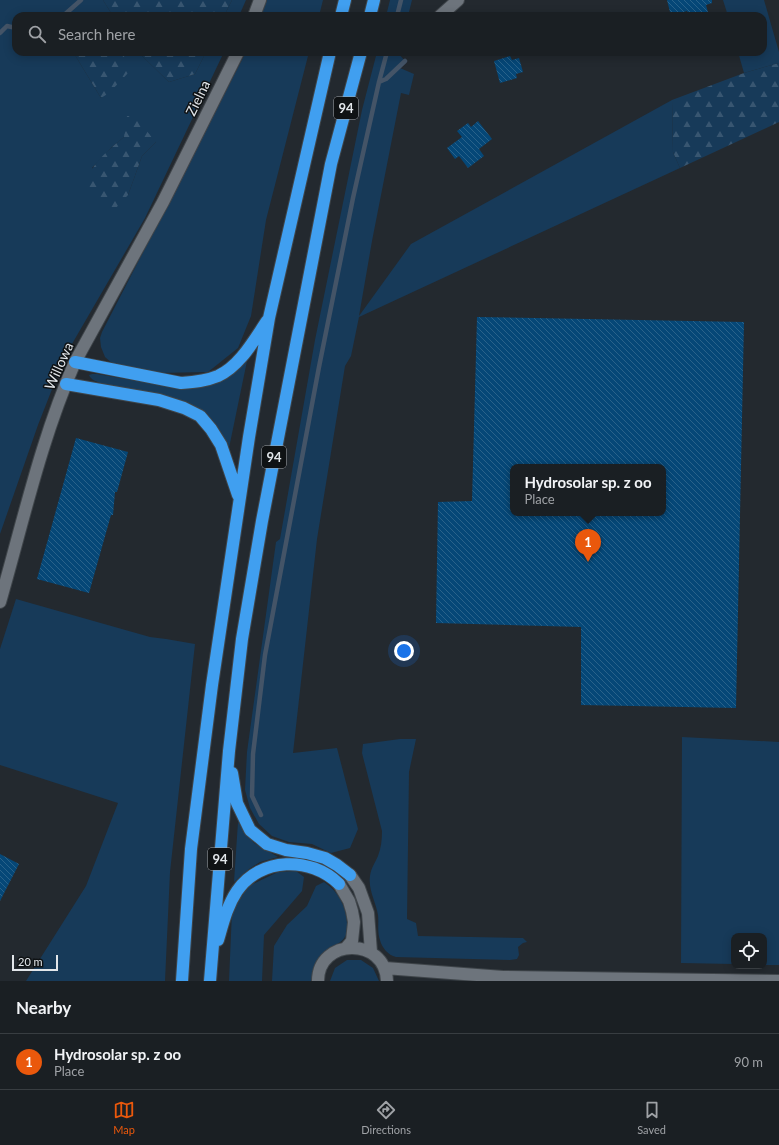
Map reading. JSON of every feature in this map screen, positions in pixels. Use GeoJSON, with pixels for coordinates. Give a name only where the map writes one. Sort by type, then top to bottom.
{"type":"FeatureCollection","features":[{"type":"Feature","properties":{"kind":"highway"},"geometry":{"type":"LineString","coordinates":[[342,12],[345,0]]}},
{"type":"Feature","properties":{"kind":"highway"},"geometry":{"type":"LineString","coordinates":[[371,12],[374,0]]}},
{"type":"Feature","properties":{"kind":"highway","name":"94"},"geometry":{"type":"LineString","coordinates":[[182,981],[191,848],[212,685],[239,498],[269,318],[329,56]]}},
{"type":"Feature","properties":{"kind":"highway","name":"94"},"geometry":{"type":"LineString","coordinates":[[210,981],[229,751],[242,639],[262,521],[331,164],[360,56]]}},
{"type":"Feature","properties":{"kind":"highway"},"geometry":{"type":"LineString","coordinates":[[75,362],[181,383],[197,382],[219,376],[231,367],[242,357],[269,318]]}},
{"type":"Feature","properties":{"kind":"highway"},"geometry":{"type":"LineString","coordinates":[[66,384],[159,400],[184,408],[200,416],[211,429],[221,445],[239,498]]}},
{"type":"Feature","properties":{"kind":"highway"},"geometry":{"type":"LineString","coordinates":[[229,751],[237,803],[250,830],[267,844],[286,850],[307,853],[325,858],[350,875]]}},
{"type":"Feature","properties":{"kind":"highway"},"geometry":{"type":"LineString","coordinates":[[211,968],[227,909],[237,891],[248,878],[260,870],[284,864],[297,864],[321,871],[339,884]]}},
{"type":"Feature","properties":{"kind":"street"},"geometry":{"type":"LineString","coordinates":[[256,12],[260,0]]}},
{"type":"Feature","properties":{"kind":"street"},"geometry":{"type":"LineString","coordinates":[[444,12],[458,0]]}},
{"type":"Feature","properties":{"kind":"street","name":"Zielna"},"geometry":{"type":"LineString","coordinates":[[185,158],[236,56]]}},
{"type":"Feature","properties":{"kind":"street","name":"Willowa"},"geometry":{"type":"LineString","coordinates":[[0,602],[35,474],[75,362],[185,158]]}},
{"type":"Feature","properties":{"kind":"street"},"geometry":{"type":"LineString","coordinates":[[350,875],[359,888],[368,913],[371,952]]}},
{"type":"Feature","properties":{"kind":"street"},"geometry":{"type":"LineString","coordinates":[[339,884],[349,901],[354,922],[352,941],[346,948]]}},
{"type":"Feature","properties":{"kind":"street"},"geometry":{"type":"LineString","coordinates":[[318,981],[320,971],[328,957],[334,952],[353,947],[371,952],[377,957],[385,968],[387,981]]}},
{"type":"Feature","properties":{"kind":"street"},"geometry":{"type":"LineString","coordinates":[[385,968],[503,977],[779,981]]}},
{"type":"Feature","properties":{"kind":"street"},"geometry":{"type":"LineString","coordinates":[[462,981],[503,977]]}},
{"type":"Feature","properties":{"kind":"green space"},"geometry":{"type":"Polygon","coordinates":[[[0,0],[103,0],[110,12],[12,12],[12,56],[76,56],[101,98],[124,56],[142,56],[169,82],[195,74],[204,56],[222,56],[145,218],[65,356],[38,425],[0,534],[0,0]],[[124,137],[92,168],[128,195],[142,156],[156,142],[124,137]]]}},
{"type":"Feature","properties":{"kind":"green space"},"geometry":{"type":"Polygon","coordinates":[[[103,0],[232,0],[226,12],[110,12],[103,0]]]}},
{"type":"Feature","properties":{"kind":"green space"},"geometry":{"type":"Polygon","coordinates":[[[232,0],[246,0],[241,12],[226,12],[232,0]]]}},
{"type":"Feature","properties":{"kind":"green space"},"geometry":{"type":"Polygon","coordinates":[[[267,0],[323,0],[320,12],[262,12],[267,0]]]}},
{"type":"Feature","properties":{"kind":"green space"},"geometry":{"type":"Polygon","coordinates":[[[390,0],[412,0],[409,12],[387,12],[390,0]]]}},
{"type":"Feature","properties":{"kind":"green space"},"geometry":{"type":"Polygon","coordinates":[[[723,0],[764,0],[779,52],[779,63],[744,73],[739,56],[767,56],[767,12],[727,12],[723,0]]]}},
{"type":"Feature","properties":{"kind":"green space"},"geometry":{"type":"Polygon","coordinates":[[[76,56],[124,56],[129,72],[109,93],[101,98],[76,56]]]}},
{"type":"Feature","properties":{"kind":"green space"},"geometry":{"type":"Polygon","coordinates":[[[142,56],[204,56],[195,74],[169,82],[142,56]]]}},
{"type":"Feature","properties":{"kind":"green space"},"geometry":{"type":"Polygon","coordinates":[[[244,56],[308,56],[266,220],[251,316],[238,348],[208,372],[157,373],[114,365],[105,357],[101,347],[100,338],[244,56]]]}},
{"type":"Feature","properties":{"kind":"green space"},"geometry":{"type":"Polygon","coordinates":[[[376,56],[401,56],[406,62],[400,68],[414,74],[409,95],[401,93],[359,316],[411,244],[672,100],[673,152],[680,168],[359,317],[351,356],[345,366],[317,539],[293,753],[337,748],[358,829],[350,848],[331,853],[312,844],[289,842],[272,836],[259,824],[250,808],[245,790],[247,752],[276,542],[280,539],[315,340],[362,110],[376,56]]]}},
{"type":"Feature","properties":{"kind":"green space"},"geometry":{"type":"Polygon","coordinates":[[[779,63],[779,122],[680,168],[673,152],[672,100],[744,73],[779,63]]]}},
{"type":"Feature","properties":{"kind":"green space"},"geometry":{"type":"Polygon","coordinates":[[[127,116],[134,116],[156,142],[142,156],[128,195],[113,211],[94,200],[88,183],[91,171],[96,164],[124,137],[127,116]]]}},
{"type":"Feature","properties":{"kind":"green space"},"geometry":{"type":"Polygon","coordinates":[[[247,361],[229,448],[215,423],[197,407],[169,397],[100,383],[92,379],[89,375],[97,374],[178,388],[194,388],[225,378],[247,361]]]}},
{"type":"Feature","properties":{"kind":"green space"},"geometry":{"type":"Polygon","coordinates":[[[16,599],[150,637],[195,644],[170,872],[165,981],[26,981],[86,886],[118,803],[0,765],[0,649],[16,599]]]}},
{"type":"Feature","properties":{"kind":"green space"},"geometry":{"type":"Polygon","coordinates":[[[682,737],[779,742],[779,965],[767,965],[767,933],[731,933],[731,964],[681,963],[682,737]]]}},
{"type":"Feature","properties":{"kind":"green space"},"geometry":{"type":"Polygon","coordinates":[[[400,739],[416,739],[409,772],[407,919],[416,923],[418,936],[523,938],[527,942],[518,947],[519,955],[517,959],[396,957],[388,953],[382,946],[379,934],[377,910],[371,891],[370,876],[371,870],[380,850],[382,831],[362,753],[363,744],[400,739]]]}},
{"type":"Feature","properties":{"kind":"green space"},"geometry":{"type":"Polygon","coordinates":[[[238,822],[254,843],[278,857],[260,862],[234,882],[238,822]]]}},
{"type":"Feature","properties":{"kind":"green space"},"geometry":{"type":"Polygon","coordinates":[[[296,871],[304,877],[302,891],[264,935],[262,981],[229,981],[232,911],[249,886],[278,872],[296,871]]]}},
{"type":"Feature","properties":{"kind":"green space"},"geometry":{"type":"Polygon","coordinates":[[[324,882],[337,894],[343,905],[347,923],[345,938],[324,954],[319,961],[312,981],[272,981],[274,946],[287,925],[307,906],[316,886],[324,882]]]}},
{"type":"Feature","properties":{"kind":"green space"},"geometry":{"type":"Polygon","coordinates":[[[347,960],[361,960],[373,968],[379,981],[330,981],[335,968],[347,960]]]}},
{"type":"Feature","properties":{"kind":"building"},"geometry":{"type":"Polygon","coordinates":[[[667,0],[712,0],[712,3],[706,5],[708,12],[670,12],[667,0]]]}},
{"type":"Feature","properties":{"kind":"building"},"geometry":{"type":"Polygon","coordinates":[[[510,56],[512,60],[519,58],[523,72],[516,74],[517,78],[500,83],[494,61],[510,56]]]}},
{"type":"Feature","properties":{"kind":"building"},"geometry":{"type":"Polygon","coordinates":[[[478,121],[492,139],[479,149],[484,156],[468,168],[459,156],[455,159],[447,148],[462,137],[457,131],[468,123],[471,127],[478,121]]]}},
{"type":"Feature","properties":{"kind":"building"},"geometry":{"type":"Polygon","coordinates":[[[477,317],[744,322],[736,708],[581,705],[581,627],[436,623],[438,502],[472,501],[477,317]]]}},
{"type":"Feature","properties":{"kind":"building"},"geometry":{"type":"Polygon","coordinates":[[[76,438],[128,452],[117,492],[115,492],[113,515],[111,515],[89,593],[37,579],[76,438]]]}},
{"type":"Feature","properties":{"kind":"building"},"geometry":{"type":"Polygon","coordinates":[[[0,854],[19,864],[0,901],[0,854]]]}},
{"type":"Feature","properties":{"kind":"waterway"},"geometry":{"type":"LineString","coordinates":[[68,12],[81,0]]}},
{"type":"Feature","properties":{"kind":"waterway"},"geometry":{"type":"LineString","coordinates":[[398,12],[401,0]]}},
{"type":"Feature","properties":{"kind":"waterway"},"geometry":{"type":"LineString","coordinates":[[0,33],[7,26],[12,27]]}},
{"type":"Feature","properties":{"kind":"waterway"},"geometry":{"type":"LineString","coordinates":[[261,815],[252,796],[253,754],[265,655],[319,367],[353,198],[386,56]]}},
{"type":"Feature","properties":{"kind":"waterway"},"geometry":{"type":"LineString","coordinates":[[379,82],[386,79],[405,61]]}},
{"type":"Feature","properties":{"kind":"place","name":"Hydrosolar sp. z oo"},"geometry":{"type":"Point","coordinates":[588,562]}}]}
